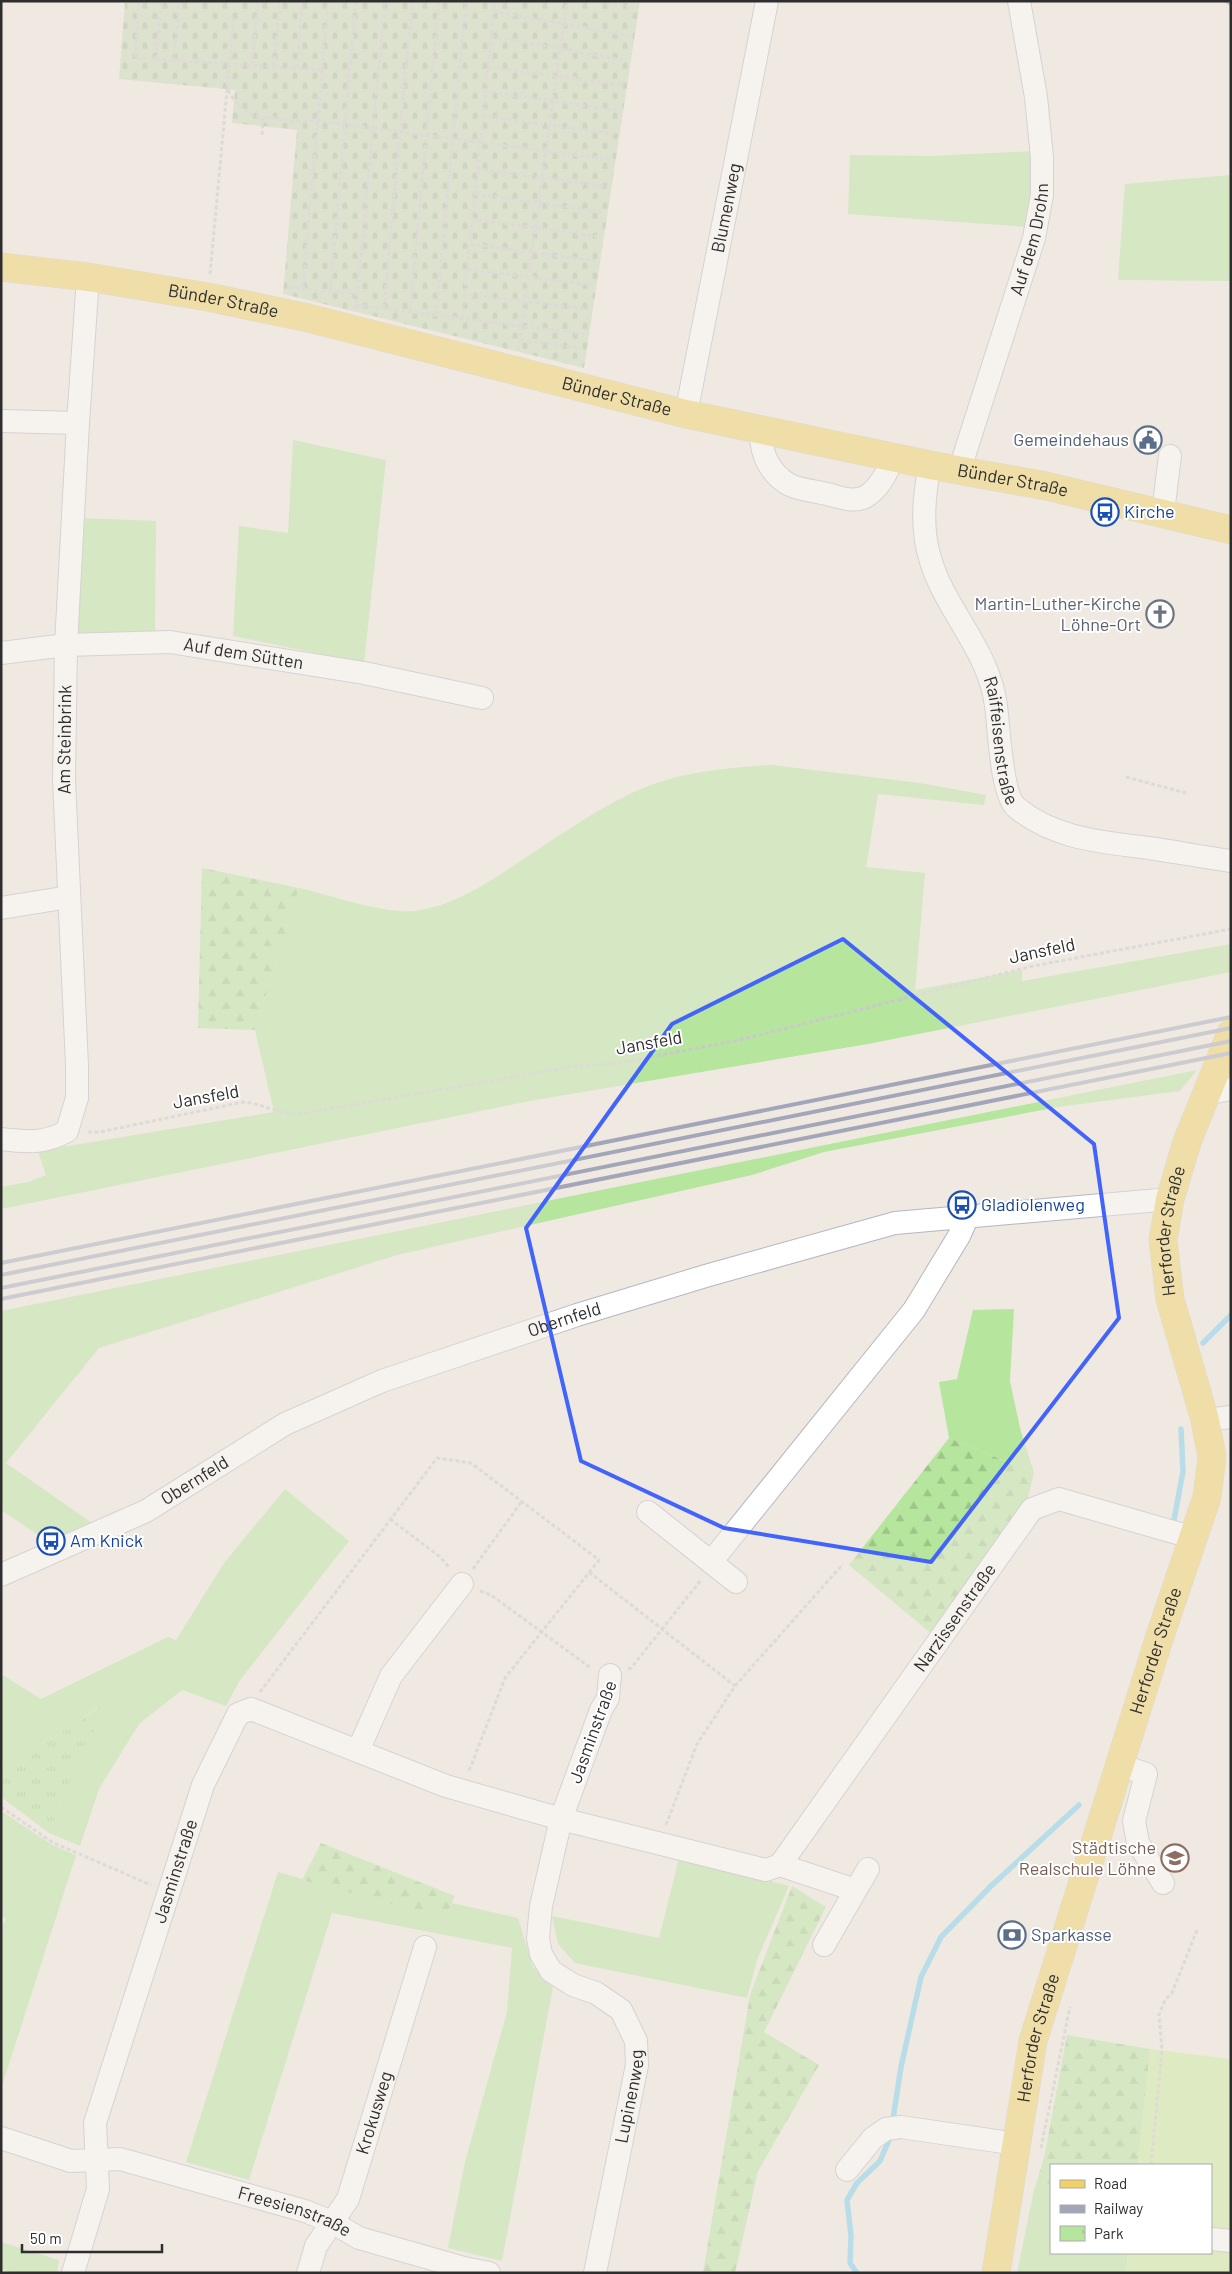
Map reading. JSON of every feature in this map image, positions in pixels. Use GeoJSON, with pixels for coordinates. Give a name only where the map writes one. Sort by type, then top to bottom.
{"type":"FeatureCollection","features":[{"type":"Feature","properties":{"kind":"main road","name":"Bünder Straße"},"geometry":{"type":"LineString","coordinates":[[1,267],[88,277],[208,297],[308,318],[686,414],[930,465],[1028,482],[1163,512],[1231,530]]}},
{"type":"Feature","properties":{"kind":"main road","name":"Herforder Straße"},"geometry":{"type":"LineString","coordinates":[[996,2273],[1029,2148],[1034,2040],[1159,1639],[1207,1497],[1218,1419],[1170,1299],[1164,1240],[1170,1198],[1187,1142],[1218,1092],[1231,1033]]}},
{"type":"Feature","properties":{"kind":"street","name":"Blumenweg"},"geometry":{"type":"LineString","coordinates":[[686,414],[767,1]]}},
{"type":"Feature","properties":{"kind":"street","name":"Auf dem Drohn"},"geometry":{"type":"LineString","coordinates":[[962,470],[964,456],[1034,238],[1042,195],[1042,158],[1036,97],[1019,1]]}},
{"type":"Feature","properties":{"kind":"street","name":"Am Steinbrink"},"geometry":{"type":"LineString","coordinates":[[67,1132],[77,1098],[77,1082],[64,780],[66,646],[88,277]]}},
{"type":"Feature","properties":{"kind":"street"},"geometry":{"type":"LineString","coordinates":[[1,421],[78,423]]}},
{"type":"Feature","properties":{"kind":"street"},"geometry":{"type":"LineString","coordinates":[[761,430],[760,444],[765,460],[790,485],[850,500],[864,497],[878,485],[888,470],[893,457]]}},
{"type":"Feature","properties":{"kind":"street"},"geometry":{"type":"LineString","coordinates":[[1163,512],[1170,456]]}},
{"type":"Feature","properties":{"kind":"street","name":"Raiffeisenstraße"},"geometry":{"type":"LineString","coordinates":[[930,465],[925,501],[926,539],[930,559],[940,583],[979,654],[995,691],[1004,778],[1015,807],[1051,828],[1090,842],[1231,861]]}},
{"type":"Feature","properties":{"kind":"street","name":"Auf dem Sütten"},"geometry":{"type":"LineString","coordinates":[[1,653],[66,646],[170,642],[364,673],[482,698]]}},
{"type":"Feature","properties":{"kind":"street"},"geometry":{"type":"LineString","coordinates":[[1,908],[69,897]]}},
{"type":"Feature","properties":{"kind":"street"},"geometry":{"type":"LineString","coordinates":[[1,1139],[33,1143],[54,1139],[67,1132]]}},
{"type":"Feature","properties":{"kind":"street","name":"Obernfeld"},"geometry":{"type":"LineString","coordinates":[[1,1575],[146,1511],[285,1424],[382,1381],[577,1316],[718,1272],[896,1223],[1170,1198]]}},
{"type":"Feature","properties":{"kind":"street"},"geometry":{"type":"LineString","coordinates":[[711,1562],[914,1310],[959,1236],[968,1216]]}},
{"type":"Feature","properties":{"kind":"street","name":"Narzissenstraße"},"geometry":{"type":"LineString","coordinates":[[773,1867],[1032,1509],[1059,1500],[1194,1538]]}},
{"type":"Feature","properties":{"kind":"street"},"geometry":{"type":"LineString","coordinates":[[648,1512],[736,1582]]}},
{"type":"Feature","properties":{"kind":"street"},"geometry":{"type":"LineString","coordinates":[[358,1751],[391,1676],[462,1584]]}},
{"type":"Feature","properties":{"kind":"street","name":"Jasminstraße"},"geometry":{"type":"LineString","coordinates":[[561,1819],[601,1710],[608,1698],[610,1675]]}},
{"type":"Feature","properties":{"kind":"street","name":"Jasminstraße"},"geometry":{"type":"LineString","coordinates":[[74,2273],[98,2189],[95,2123],[203,1785],[238,1714],[251,1709],[446,1786],[561,1819],[660,1843],[773,1867]]}},
{"type":"Feature","properties":{"kind":"street"},"geometry":{"type":"LineString","coordinates":[[1120,1765],[1146,1774],[1134,1820],[1138,1843],[1163,1883]]}},
{"type":"Feature","properties":{"kind":"street","name":"Lupinenweg"},"geometry":{"type":"LineString","coordinates":[[561,1819],[541,1906],[538,1938],[541,1954],[551,1971],[573,1985],[596,1993],[622,2010],[636,2041],[637,2065],[595,2273]]}},
{"type":"Feature","properties":{"kind":"street"},"geometry":{"type":"LineString","coordinates":[[773,1867],[855,1890]]}},
{"type":"Feature","properties":{"kind":"street"},"geometry":{"type":"LineString","coordinates":[[824,1945],[868,1869]]}},
{"type":"Feature","properties":{"kind":"street","name":"Krokusweg"},"geometry":{"type":"LineString","coordinates":[[308,2273],[316,2246],[348,2199],[424,1946]]}},
{"type":"Feature","properties":{"kind":"street"},"geometry":{"type":"LineString","coordinates":[[847,2170],[873,2138],[886,2129],[901,2126],[1029,2148]]}},
{"type":"Feature","properties":{"kind":"street"},"geometry":{"type":"LineString","coordinates":[[1,2138],[71,2161],[97,2160]]}},
{"type":"Feature","properties":{"kind":"street","name":"Freesienstraße"},"geometry":{"type":"LineString","coordinates":[[97,2160],[120,2158],[305,2211],[332,2222],[359,2238],[464,2268],[489,2273]]}},
{"type":"Feature","properties":{"kind":"street"},"geometry":{"type":"LineString","coordinates":[[1212,2239],[1231,2241]]}},
{"type":"Feature","properties":{"kind":"path"},"geometry":{"type":"LineString","coordinates":[[139,1],[135,58],[252,64],[322,70]]}},
{"type":"Feature","properties":{"kind":"path"},"geometry":{"type":"LineString","coordinates":[[156,60],[161,1]]}},
{"type":"Feature","properties":{"kind":"path"},"geometry":{"type":"LineString","coordinates":[[174,61],[179,1]]}},
{"type":"Feature","properties":{"kind":"path"},"geometry":{"type":"LineString","coordinates":[[252,64],[258,1]]}},
{"type":"Feature","properties":{"kind":"path"},"geometry":{"type":"LineString","coordinates":[[274,66],[280,1]]}},
{"type":"Feature","properties":{"kind":"path"},"geometry":{"type":"LineString","coordinates":[[297,68],[302,1]]}},
{"type":"Feature","properties":{"kind":"path"},"geometry":{"type":"LineString","coordinates":[[303,288],[328,1]]}},
{"type":"Feature","properties":{"kind":"path"},"geometry":{"type":"LineString","coordinates":[[330,291],[356,1]]}},
{"type":"Feature","properties":{"kind":"path"},"geometry":{"type":"LineString","coordinates":[[355,314],[385,1]]}},
{"type":"Feature","properties":{"kind":"path"},"geometry":{"type":"LineString","coordinates":[[384,308],[412,1]]}},
{"type":"Feature","properties":{"kind":"path"},"geometry":{"type":"LineString","coordinates":[[410,311],[439,1]]}},
{"type":"Feature","properties":{"kind":"path"},"geometry":{"type":"LineString","coordinates":[[436,315],[466,1]]}},
{"type":"Feature","properties":{"kind":"path"},"geometry":{"type":"LineString","coordinates":[[462,318],[494,1]]}},
{"type":"Feature","properties":{"kind":"path"},"geometry":{"type":"LineString","coordinates":[[517,354],[521,340],[545,151],[567,1]]}},
{"type":"Feature","properties":{"kind":"path"},"geometry":{"type":"LineString","coordinates":[[594,1],[622,4],[634,8]]}},
{"type":"Feature","properties":{"kind":"path"},"geometry":{"type":"LineString","coordinates":[[493,11],[630,36]]}},
{"type":"Feature","properties":{"kind":"path"},"geometry":{"type":"LineString","coordinates":[[208,297],[234,15]]}},
{"type":"Feature","properties":{"kind":"path"},"geometry":{"type":"LineString","coordinates":[[491,36],[627,62]]}},
{"type":"Feature","properties":{"kind":"path"},"geometry":{"type":"LineString","coordinates":[[488,66],[624,85]]}},
{"type":"Feature","properties":{"kind":"path"},"geometry":{"type":"LineString","coordinates":[[228,90],[235,104],[250,114],[263,117],[345,124],[613,160]]}},
{"type":"Feature","properties":{"kind":"path"},"geometry":{"type":"LineString","coordinates":[[485,91],[620,110]]}},
{"type":"Feature","properties":{"kind":"path"},"geometry":{"type":"LineString","coordinates":[[482,116],[615,134]]}},
{"type":"Feature","properties":{"kind":"path"},"geometry":{"type":"LineString","coordinates":[[262,135],[263,117]]}},
{"type":"Feature","properties":{"kind":"path"},"geometry":{"type":"LineString","coordinates":[[477,169],[608,187]]}},
{"type":"Feature","properties":{"kind":"path"},"geometry":{"type":"LineString","coordinates":[[475,194],[604,212]]}},
{"type":"Feature","properties":{"kind":"path"},"geometry":{"type":"LineString","coordinates":[[472,219],[600,237]]}},
{"type":"Feature","properties":{"kind":"path"},"geometry":{"type":"LineString","coordinates":[[470,244],[596,261]]}},
{"type":"Feature","properties":{"kind":"path"},"geometry":{"type":"LineString","coordinates":[[467,269],[592,285]]}},
{"type":"Feature","properties":{"kind":"path"},"geometry":{"type":"LineString","coordinates":[[289,287],[357,294]]}},
{"type":"Feature","properties":{"kind":"path"},"geometry":{"type":"LineString","coordinates":[[464,294],[588,309]]}},
{"type":"Feature","properties":{"kind":"path"},"geometry":{"type":"LineString","coordinates":[[356,304],[584,334]]}},
{"type":"Feature","properties":{"kind":"path"},"geometry":{"type":"LineString","coordinates":[[521,340],[580,348]]}},
{"type":"Feature","properties":{"kind":"path"},"geometry":{"type":"LineString","coordinates":[[1126,777],[1186,793]]}},
{"type":"Feature","properties":{"kind":"path","name":"Jansfeld"},"geometry":{"type":"LineString","coordinates":[[67,1132],[100,1132],[243,1102],[262,1104],[281,1113],[294,1115],[576,1066],[612,1064],[735,1041],[1033,966],[1231,930]]}},
{"type":"Feature","properties":{"kind":"path"},"geometry":{"type":"LineString","coordinates":[[462,1584],[522,1501]]}},
{"type":"Feature","properties":{"kind":"path"},"geometry":{"type":"LineString","coordinates":[[390,1519],[439,1556],[462,1584],[491,1595],[592,1668],[610,1675]]}},
{"type":"Feature","properties":{"kind":"path","name":"Jasminstraße"},"geometry":{"type":"LineString","coordinates":[[610,1675],[631,1668],[707,1572],[711,1562]]}},
{"type":"Feature","properties":{"kind":"path"},"geometry":{"type":"LineString","coordinates":[[660,1843],[697,1744],[735,1686],[843,1564]]}},
{"type":"Feature","properties":{"kind":"path"},"geometry":{"type":"LineString","coordinates":[[588,1572],[735,1686]]}},
{"type":"Feature","properties":{"kind":"path"},"geometry":{"type":"LineString","coordinates":[[1,1808],[52,1842],[169,1893]]}},
{"type":"Feature","properties":{"kind":"path"},"geometry":{"type":"LineString","coordinates":[[1151,2164],[1162,2050],[1159,2015],[1165,2000],[1172,1993],[1197,1930]]}},
{"type":"Feature","properties":{"kind":"path"},"geometry":{"type":"LineString","coordinates":[[1029,2148],[1071,2002]]}},
{"type":"Feature","properties":{"kind":"highlighted area"},"geometry":{"type":"Polygon","coordinates":[[[843,939],[1094,1144],[1119,1318],[931,1562],[724,1528],[581,1461],[526,1228],[672,1024],[843,939]]]}},
{"type":"Feature","properties":{"kind":"green space"},"geometry":{"type":"Polygon","coordinates":[[[125,1],[640,1],[584,368],[283,294],[297,130],[232,123],[235,90],[119,79],[125,1]]]}},
{"type":"Feature","properties":{"kind":"green space"},"geometry":{"type":"Polygon","coordinates":[[[1034,151],[1028,227],[848,214],[850,155],[932,156],[1034,151]]]}},
{"type":"Feature","properties":{"kind":"green space"},"geometry":{"type":"Polygon","coordinates":[[[1231,175],[1231,281],[1118,280],[1125,184],[1231,175]]]}},
{"type":"Feature","properties":{"kind":"green space"},"geometry":{"type":"Polygon","coordinates":[[[293,440],[386,460],[364,663],[233,636],[239,526],[288,533],[293,440]]]}},
{"type":"Feature","properties":{"kind":"green space"},"geometry":{"type":"Polygon","coordinates":[[[80,518],[156,521],[155,633],[76,634],[80,518]]]}},
{"type":"Feature","properties":{"kind":"green space"},"geometry":{"type":"Polygon","coordinates":[[[772,765],[920,783],[986,795],[984,805],[878,794],[866,867],[925,873],[915,990],[1022,970],[1022,981],[1231,944],[1231,972],[868,1044],[535,1100],[1,1209],[1,1187],[28,1182],[46,1175],[38,1151],[274,1112],[255,1030],[299,888],[387,910],[414,911],[428,909],[442,905],[482,886],[588,817],[632,793],[666,780],[700,772],[772,765]]]}},
{"type":"Feature","properties":{"kind":"green space"},"geometry":{"type":"Polygon","coordinates":[[[202,868],[299,888],[255,1030],[198,1028],[202,868]]]}},
{"type":"Feature","properties":{"kind":"green space"},"geometry":{"type":"Polygon","coordinates":[[[1197,1070],[1180,1091],[1058,1107],[824,1152],[752,1175],[397,1255],[99,1348],[6,1463],[92,1523],[47,1541],[1,1510],[1,1311],[1197,1070]]]}},
{"type":"Feature","properties":{"kind":"green space"},"geometry":{"type":"Polygon","coordinates":[[[1014,1309],[1010,1381],[1020,1428],[1034,1473],[949,1438],[939,1382],[957,1379],[973,1310],[1014,1309]]]}},
{"type":"Feature","properties":{"kind":"green space"},"geometry":{"type":"Polygon","coordinates":[[[949,1438],[1034,1473],[1027,1501],[933,1635],[849,1565],[949,1438]]]}},
{"type":"Feature","properties":{"kind":"green space"},"geometry":{"type":"Polygon","coordinates":[[[285,1489],[349,1541],[240,1680],[226,1706],[182,1690],[139,1724],[99,1789],[80,1846],[49,1833],[84,1746],[106,1714],[98,1707],[69,1729],[1,1766],[1,1674],[41,1699],[168,1637],[176,1640],[224,1563],[285,1489]]]}},
{"type":"Feature","properties":{"kind":"green space"},"geometry":{"type":"Polygon","coordinates":[[[99,1707],[106,1714],[84,1746],[49,1833],[1,1797],[1,1766],[69,1729],[99,1707]]]}},
{"type":"Feature","properties":{"kind":"green space"},"geometry":{"type":"Polygon","coordinates":[[[1,1811],[51,1844],[76,1855],[1,2089],[1,1928],[6,1919],[1,1915],[1,1811]]]}},
{"type":"Feature","properties":{"kind":"green space"},"geometry":{"type":"Polygon","coordinates":[[[321,1843],[455,1896],[445,1918],[302,1880],[321,1843]]]}},
{"type":"Feature","properties":{"kind":"green space"},"geometry":{"type":"Polygon","coordinates":[[[679,1858],[789,1886],[757,1960],[747,1998],[575,1963],[558,1944],[552,1916],[659,1938],[679,1858]]]}},
{"type":"Feature","properties":{"kind":"green space"},"geometry":{"type":"Polygon","coordinates":[[[278,1872],[445,1918],[452,1903],[518,1918],[533,1967],[553,1987],[502,2261],[448,2248],[465,2162],[507,2012],[512,1948],[332,1913],[249,2180],[186,2162],[278,1872]]]}},
{"type":"Feature","properties":{"kind":"green space"},"geometry":{"type":"Polygon","coordinates":[[[792,1886],[826,1907],[764,2032],[819,2065],[758,2171],[735,2273],[703,2273],[750,1995],[792,1886]]]}},
{"type":"Feature","properties":{"kind":"green space"},"geometry":{"type":"Polygon","coordinates":[[[1067,2035],[1150,2049],[1138,2164],[1050,2164],[1050,2192],[1034,2190],[1044,2158],[1067,2035]]]}},
{"type":"Feature","properties":{"kind":"green space"},"geometry":{"type":"Polygon","coordinates":[[[1150,2049],[1231,2059],[1231,2273],[1126,2273],[1128,2254],[1212,2254],[1212,2164],[1138,2164],[1150,2049]]]}},
{"type":"Feature","properties":{"kind":"green space"},"geometry":{"type":"Polygon","coordinates":[[[1034,2190],[1050,2192],[1050,2254],[1128,2254],[1126,2273],[1017,2273],[1034,2190]]]}},
{"type":"Feature","properties":{"kind":"green space"},"geometry":{"type":"Polygon","coordinates":[[[1,2242],[59,2260],[57,2273],[13,2273],[1,2269],[1,2242]]]}},
{"type":"Feature","properties":{"kind":"waterway"},"geometry":{"type":"LineString","coordinates":[[1203,1343],[1231,1315]]}},
{"type":"Feature","properties":{"kind":"waterway"},"geometry":{"type":"LineString","coordinates":[[1174,1520],[1183,1471],[1181,1429]]}},
{"type":"Feature","properties":{"kind":"waterway"},"geometry":{"type":"LineString","coordinates":[[893,2119],[901,2067],[921,1977],[941,1937],[991,1886],[1079,1805]]}},
{"type":"Feature","properties":{"kind":"waterway"},"geometry":{"type":"LineString","coordinates":[[857,2273],[850,2263],[851,2236],[847,2200],[857,2183],[880,2161],[889,2140]]}},
{"type":"Feature","properties":{"kind":"railway"},"geometry":{"type":"LineString","coordinates":[[1226,1],[1231,4]]}},
{"type":"Feature","properties":{"kind":"railway"},"geometry":{"type":"LineString","coordinates":[[1,1263],[1231,1017]]}},
{"type":"Feature","properties":{"kind":"railway"},"geometry":{"type":"LineString","coordinates":[[1,1275],[1231,1028]]}},
{"type":"Feature","properties":{"kind":"railway"},"geometry":{"type":"LineString","coordinates":[[1,1288],[1231,1041]]}},
{"type":"Feature","properties":{"kind":"railway"},"geometry":{"type":"LineString","coordinates":[[1,1299],[1231,1053]]}},
{"type":"Feature","properties":{"kind":"place","name":"Gemeindehaus"},"geometry":{"type":"Point","coordinates":[1148,440]}},
{"type":"Feature","properties":{"kind":"place","name":"Kirche"},"geometry":{"type":"Point","coordinates":[1105,512]}},
{"type":"Feature","properties":{"kind":"place","name":"Martin-Luther-Kirche Löhne-Ort"},"geometry":{"type":"Point","coordinates":[1160,614]}},
{"type":"Feature","properties":{"kind":"place","name":"Gladiolenweg"},"geometry":{"type":"Point","coordinates":[962,1205]}},
{"type":"Feature","properties":{"kind":"place","name":"Am Knick"},"geometry":{"type":"Point","coordinates":[51,1541]}},
{"type":"Feature","properties":{"kind":"place","name":"Städtische Realschule Löhne"},"geometry":{"type":"Point","coordinates":[1175,1858]}},
{"type":"Feature","properties":{"kind":"place","name":"Sparkasse"},"geometry":{"type":"Point","coordinates":[1012,1935]}}]}
